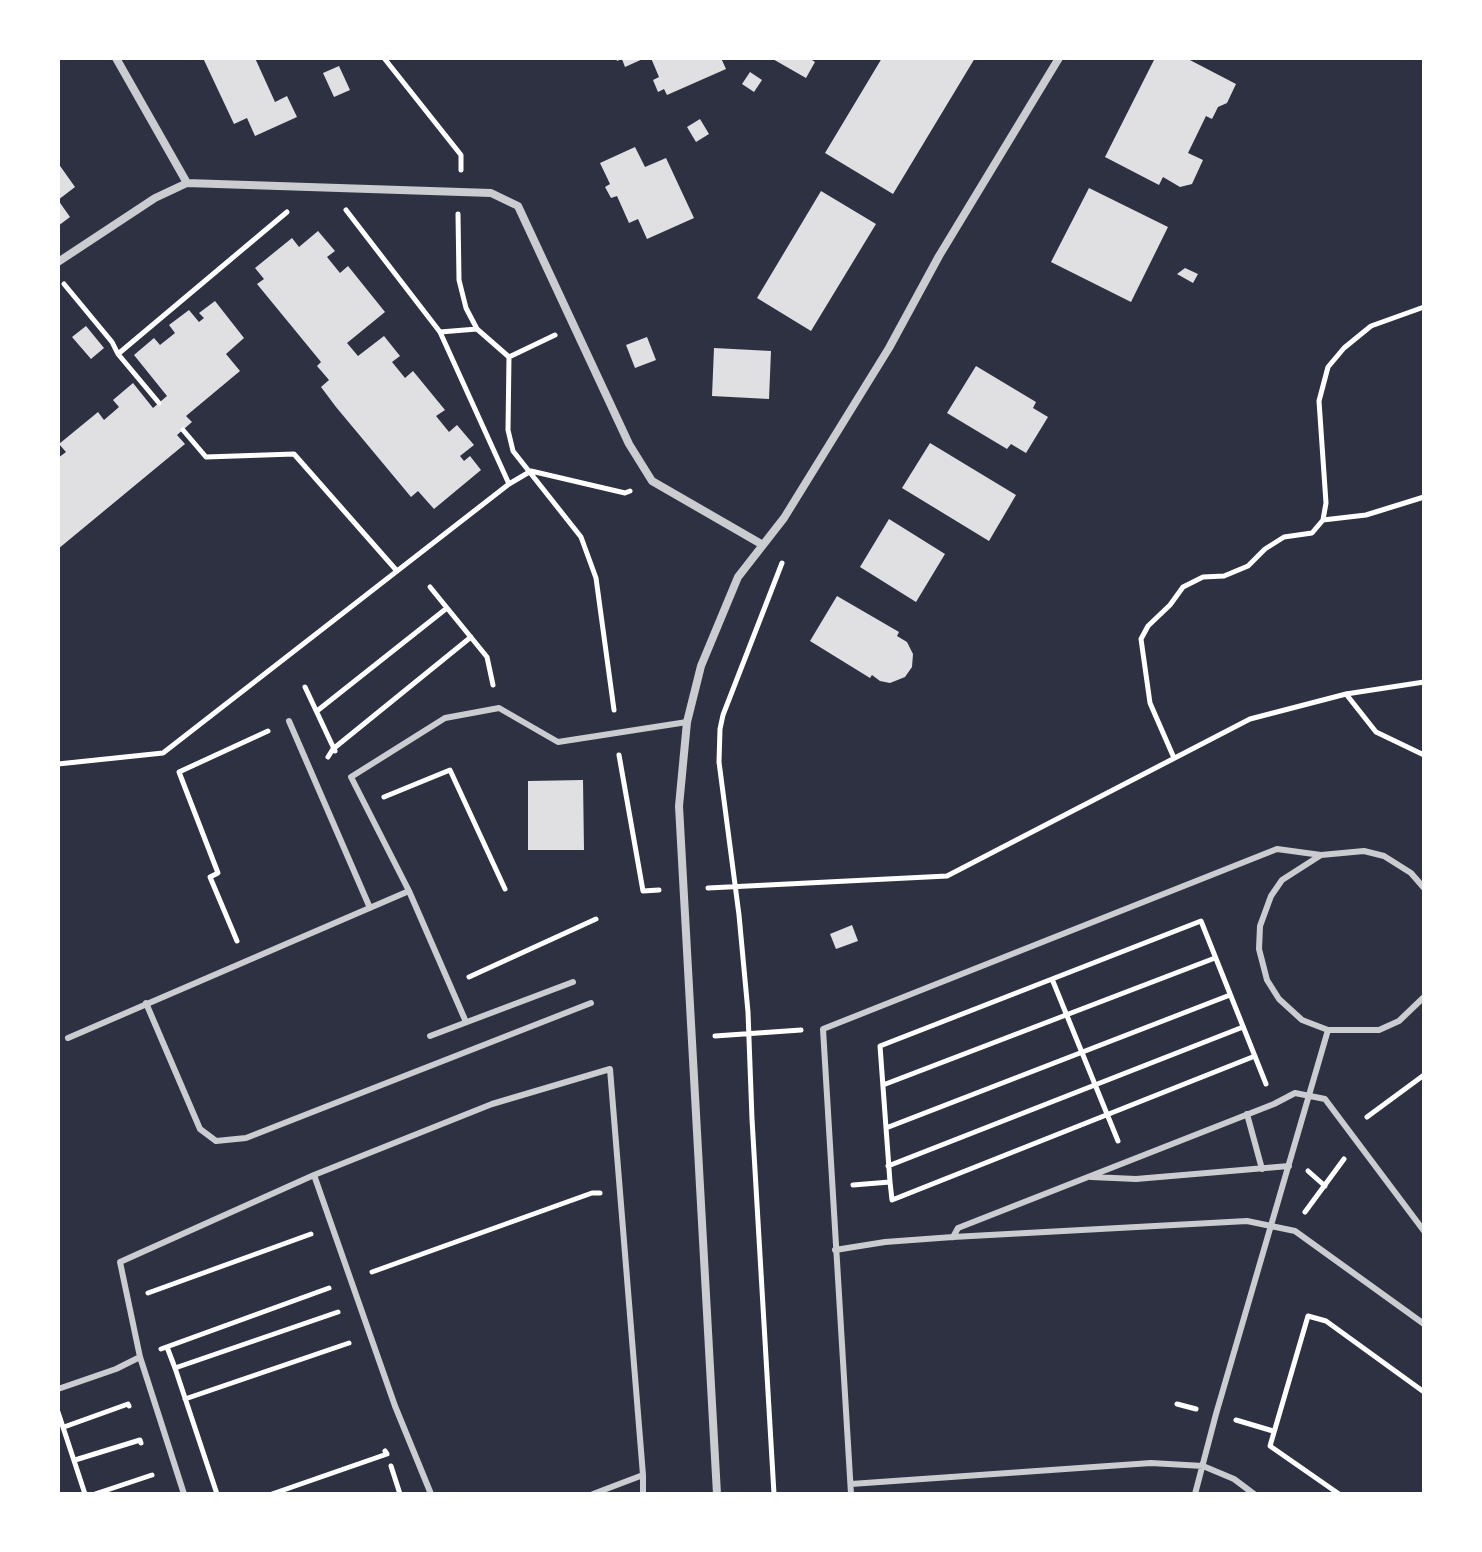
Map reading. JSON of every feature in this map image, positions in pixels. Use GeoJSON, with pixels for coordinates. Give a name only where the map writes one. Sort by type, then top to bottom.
{"type":"FeatureCollection","features":[{"type":"Feature","properties":{"kind":"street"},"geometry":{"type":"LineString","coordinates":[[116,58],[187,183]]}},
{"type":"Feature","properties":{"kind":"street"},"geometry":{"type":"LineString","coordinates":[[717,1494],[679,806],[687,722],[701,666],[738,577],[784,518],[889,348],[939,256],[1059,58]]}},
{"type":"Feature","properties":{"kind":"street"},"geometry":{"type":"LineString","coordinates":[[58,262],[155,198],[187,183],[491,193],[518,206],[629,444],[652,481],[763,545]]}},
{"type":"Feature","properties":{"kind":"lane"},"geometry":{"type":"LineString","coordinates":[[466,1022],[409,891],[351,777],[445,718],[499,708],[558,742],[687,722]]}},
{"type":"Feature","properties":{"kind":"lane"},"geometry":{"type":"LineString","coordinates":[[289,721],[370,908]]}},
{"type":"Feature","properties":{"kind":"lane"},"geometry":{"type":"LineString","coordinates":[[851,1494],[823,1029],[1277,849],[1321,855],[1364,851],[1384,856],[1411,873],[1424,888]]}},
{"type":"Feature","properties":{"kind":"lane"},"geometry":{"type":"LineString","coordinates":[[1321,855],[1282,880],[1271,896],[1260,926],[1259,949],[1267,980],[1279,999],[1302,1020],[1328,1030],[1379,1030],[1399,1021],[1424,997]]}},
{"type":"Feature","properties":{"kind":"lane"},"geometry":{"type":"LineString","coordinates":[[68,1038],[409,891]]}},
{"type":"Feature","properties":{"kind":"lane"},"geometry":{"type":"LineString","coordinates":[[430,1036],[573,982]]}},
{"type":"Feature","properties":{"kind":"lane"},"geometry":{"type":"LineString","coordinates":[[146,1003],[200,1129],[216,1141],[246,1138],[591,1003]]}},
{"type":"Feature","properties":{"kind":"lane"},"geometry":{"type":"LineString","coordinates":[[1195,1494],[1328,1030]]}},
{"type":"Feature","properties":{"kind":"lane"},"geometry":{"type":"LineString","coordinates":[[184,1494],[140,1357],[120,1262],[314,1175],[492,1104],[610,1069],[643,1494]]}},
{"type":"Feature","properties":{"kind":"lane"},"geometry":{"type":"LineString","coordinates":[[953,1237],[958,1228],[1274,1104],[1295,1093],[1325,1099],[1424,1231]]}},
{"type":"Feature","properties":{"kind":"lane"},"geometry":{"type":"LineString","coordinates":[[1247,1114],[1262,1169]]}},
{"type":"Feature","properties":{"kind":"lane"},"geometry":{"type":"LineString","coordinates":[[1088,1176],[1136,1179],[1289,1166]]}},
{"type":"Feature","properties":{"kind":"lane"},"geometry":{"type":"LineString","coordinates":[[314,1175],[395,1406],[431,1494]]}},
{"type":"Feature","properties":{"kind":"lane"},"geometry":{"type":"LineString","coordinates":[[835,1250],[885,1242],[953,1237],[1247,1221],[1272,1224],[1295,1231],[1424,1324]]}},
{"type":"Feature","properties":{"kind":"lane"},"geometry":{"type":"LineString","coordinates":[[58,1389],[116,1369],[140,1357]]}},
{"type":"Feature","properties":{"kind":"lane"},"geometry":{"type":"LineString","coordinates":[[851,1484],[1151,1463],[1203,1466],[1234,1479],[1254,1494]]}},
{"type":"Feature","properties":{"kind":"lane"},"geometry":{"type":"LineString","coordinates":[[593,1494],[643,1475]]}},
{"type":"Feature","properties":{"kind":"path"},"geometry":{"type":"LineString","coordinates":[[384,58],[461,155],[461,171]]}},
{"type":"Feature","properties":{"kind":"path"},"geometry":{"type":"LineString","coordinates":[[118,354],[316,188]]}},
{"type":"Feature","properties":{"kind":"path"},"geometry":{"type":"LineString","coordinates":[[329,188],[440,332],[509,484]]}},
{"type":"Feature","properties":{"kind":"path"},"geometry":{"type":"LineString","coordinates":[[458,209],[459,280],[466,308],[477,329],[509,357],[508,430],[513,451],[581,537],[596,578],[637,865],[643,891],[663,889]]}},
{"type":"Feature","properties":{"kind":"path"},"geometry":{"type":"LineString","coordinates":[[58,277],[159,403]]}},
{"type":"Feature","properties":{"kind":"path"},"geometry":{"type":"LineString","coordinates":[[1174,758],[1150,703],[1141,639],[1148,626],[1183,587],[1203,577],[1224,576],[1248,566],[1265,549],[1284,537],[1312,533],[1323,520],[1326,503],[1319,401],[1328,367],[1344,348],[1371,326],[1424,307]]}},
{"type":"Feature","properties":{"kind":"path"},"geometry":{"type":"LineString","coordinates":[[509,357],[575,325]]}},
{"type":"Feature","properties":{"kind":"path"},"geometry":{"type":"LineString","coordinates":[[440,332],[477,329]]}},
{"type":"Feature","properties":{"kind":"path"},"geometry":{"type":"LineString","coordinates":[[183,430],[206,457],[294,454],[397,571]]}},
{"type":"Feature","properties":{"kind":"path"},"geometry":{"type":"LineString","coordinates":[[58,764],[163,753],[509,484],[531,471],[625,493],[652,481]]}},
{"type":"Feature","properties":{"kind":"path"},"geometry":{"type":"LineString","coordinates":[[1323,520],[1366,515],[1424,497]]}},
{"type":"Feature","properties":{"kind":"path"},"geometry":{"type":"LineString","coordinates":[[774,1494],[749,1034],[719,762],[720,729],[733,687],[784,558],[784,518]]}},
{"type":"Feature","properties":{"kind":"path"},"geometry":{"type":"LineString","coordinates":[[430,587],[487,657],[499,708]]}},
{"type":"Feature","properties":{"kind":"path"},"geometry":{"type":"LineString","coordinates":[[317,711],[447,608]]}},
{"type":"Feature","properties":{"kind":"path"},"geometry":{"type":"LineString","coordinates":[[333,749],[471,637]]}},
{"type":"Feature","properties":{"kind":"path"},"geometry":{"type":"LineString","coordinates":[[705,888],[947,876],[1250,719],[1346,694],[1424,682]]}},
{"type":"Feature","properties":{"kind":"path"},"geometry":{"type":"LineString","coordinates":[[305,687],[333,749],[351,777]]}},
{"type":"Feature","properties":{"kind":"path"},"geometry":{"type":"LineString","coordinates":[[1346,694],[1376,732],[1424,755]]}},
{"type":"Feature","properties":{"kind":"path"},"geometry":{"type":"LineString","coordinates":[[246,961],[210,877],[218,873],[179,772],[289,721]]}},
{"type":"Feature","properties":{"kind":"path"},"geometry":{"type":"LineString","coordinates":[[365,805],[450,770],[505,889]]}},
{"type":"Feature","properties":{"kind":"path"},"geometry":{"type":"LineString","coordinates":[[450,986],[596,919]]}},
{"type":"Feature","properties":{"kind":"path"},"geometry":{"type":"LineString","coordinates":[[1255,1056],[1108,1117],[892,1200],[880,1046],[1201,921],[1215,958],[1255,1056],[1274,1104]]}},
{"type":"Feature","properties":{"kind":"path"},"geometry":{"type":"LineString","coordinates":[[883,1085],[1215,958]]}},
{"type":"Feature","properties":{"kind":"path"},"geometry":{"type":"LineString","coordinates":[[1052,979],[1126,1161]]}},
{"type":"Feature","properties":{"kind":"path"},"geometry":{"type":"LineString","coordinates":[[886,1128],[1230,995]]}},
{"type":"Feature","properties":{"kind":"path"},"geometry":{"type":"LineString","coordinates":[[888,1166],[1243,1027]]}},
{"type":"Feature","properties":{"kind":"path"},"geometry":{"type":"LineString","coordinates":[[690,1038],[823,1029]]}},
{"type":"Feature","properties":{"kind":"path"},"geometry":{"type":"LineString","coordinates":[[1349,1130],[1424,1075]]}},
{"type":"Feature","properties":{"kind":"path"},"geometry":{"type":"LineString","coordinates":[[1295,1231],[1357,1142]]}},
{"type":"Feature","properties":{"kind":"path"},"geometry":{"type":"LineString","coordinates":[[861,1184],[890,1182]]}},
{"type":"Feature","properties":{"kind":"path"},"geometry":{"type":"LineString","coordinates":[[140,1357],[592,1193],[621,1193]]}},
{"type":"Feature","properties":{"kind":"path"},"geometry":{"type":"LineString","coordinates":[[128,1301],[333,1226]]}},
{"type":"Feature","properties":{"kind":"path"},"geometry":{"type":"LineString","coordinates":[[175,1368],[338,1312],[329,1288]]}},
{"type":"Feature","properties":{"kind":"path"},"geometry":{"type":"LineString","coordinates":[[1339,1494],[1270,1446],[1308,1316],[1326,1321],[1424,1392]]}},
{"type":"Feature","properties":{"kind":"path"},"geometry":{"type":"LineString","coordinates":[[185,1399],[349,1343]]}},
{"type":"Feature","properties":{"kind":"path"},"geometry":{"type":"LineString","coordinates":[[167,1347],[217,1494]]}},
{"type":"Feature","properties":{"kind":"path"},"geometry":{"type":"LineString","coordinates":[[64,1427],[128,1404],[132,1416]]}},
{"type":"Feature","properties":{"kind":"path"},"geometry":{"type":"LineString","coordinates":[[58,1411],[85,1494]]}},
{"type":"Feature","properties":{"kind":"path"},"geometry":{"type":"LineString","coordinates":[[136,1428],[144,1452]]}},
{"type":"Feature","properties":{"kind":"path"},"geometry":{"type":"LineString","coordinates":[[75,1460],[140,1440]]}},
{"type":"Feature","properties":{"kind":"path"},"geometry":{"type":"LineString","coordinates":[[382,1440],[400,1494]]}},
{"type":"Feature","properties":{"kind":"path"},"geometry":{"type":"LineString","coordinates":[[272,1494],[387,1454]]}},
{"type":"Feature","properties":{"kind":"path"},"geometry":{"type":"LineString","coordinates":[[148,1463],[156,1484]]}},
{"type":"Feature","properties":{"kind":"path"},"geometry":{"type":"LineString","coordinates":[[95,1494],[152,1475]]}},
{"type":"Feature","properties":{"kind":"building"},"geometry":{"type":"Polygon","coordinates":[[[203,58],[255,58],[275,102],[287,96],[297,117],[255,136],[247,118],[234,124],[203,58]]]}},
{"type":"Feature","properties":{"kind":"building"},"geometry":{"type":"Polygon","coordinates":[[[616,58],[645,58],[625,67],[622,59],[617,61],[616,58]]]}},
{"type":"Feature","properties":{"kind":"building"},"geometry":{"type":"Polygon","coordinates":[[[651,58],[721,58],[726,69],[667,95],[664,89],[658,92],[653,80],[659,77],[651,58]]]}},
{"type":"Feature","properties":{"kind":"building"},"geometry":{"type":"Polygon","coordinates":[[[771,58],[809,58],[815,62],[806,78],[771,58]]]}},
{"type":"Feature","properties":{"kind":"building"},"geometry":{"type":"Polygon","coordinates":[[[882,58],[975,58],[893,194],[825,153],[882,58]]]}},
{"type":"Feature","properties":{"kind":"building"},"geometry":{"type":"Polygon","coordinates":[[[1155,58],[1186,58],[1236,84],[1227,103],[1218,107],[1212,119],[1206,116],[1188,153],[1203,160],[1192,184],[1180,187],[1163,177],[1159,185],[1105,157],[1155,58]]]}},
{"type":"Feature","properties":{"kind":"building"},"geometry":{"type":"Polygon","coordinates":[[[339,66],[350,90],[334,97],[323,73],[339,66]]]}},
{"type":"Feature","properties":{"kind":"building"},"geometry":{"type":"Polygon","coordinates":[[[750,72],[762,80],[754,92],[742,84],[750,72]]]}},
{"type":"Feature","properties":{"kind":"building"},"geometry":{"type":"Polygon","coordinates":[[[700,119],[709,134],[696,142],[687,127],[700,119]]]}},
{"type":"Feature","properties":{"kind":"building"},"geometry":{"type":"Polygon","coordinates":[[[635,147],[645,167],[666,158],[694,218],[647,239],[638,219],[629,223],[617,196],[611,198],[605,187],[610,184],[600,163],[635,147]]]}},
{"type":"Feature","properties":{"kind":"building"},"geometry":{"type":"Polygon","coordinates":[[[58,163],[75,187],[58,200],[58,163]]]}},
{"type":"Feature","properties":{"kind":"building"},"geometry":{"type":"Polygon","coordinates":[[[1089,188],[1168,227],[1131,302],[1051,262],[1089,188]]]}},
{"type":"Feature","properties":{"kind":"building"},"geometry":{"type":"Polygon","coordinates":[[[821,191],[876,224],[811,331],[757,298],[821,191]]]}},
{"type":"Feature","properties":{"kind":"building"},"geometry":{"type":"Polygon","coordinates":[[[58,200],[70,217],[58,226],[58,200]]]}},
{"type":"Feature","properties":{"kind":"building"},"geometry":{"type":"Polygon","coordinates":[[[318,231],[335,251],[327,257],[340,273],[348,266],[385,312],[347,343],[358,356],[384,336],[400,356],[392,362],[405,378],[413,371],[445,410],[436,416],[449,432],[457,425],[474,445],[460,456],[464,461],[470,456],[481,470],[434,509],[418,491],[411,497],[336,407],[321,387],[329,380],[317,366],[321,362],[257,284],[264,279],[255,268],[292,238],[299,247],[318,231]]]}},
{"type":"Feature","properties":{"kind":"building"},"geometry":{"type":"Polygon","coordinates":[[[1185,268],[1198,274],[1193,283],[1177,274],[1185,268]]]}},
{"type":"Feature","properties":{"kind":"building"},"geometry":{"type":"Polygon","coordinates":[[[215,301],[244,338],[226,354],[240,371],[186,416],[192,422],[177,435],[185,444],[58,549],[58,458],[66,452],[59,444],[98,412],[104,420],[119,407],[113,400],[133,383],[153,408],[167,396],[134,355],[154,338],[160,345],[175,333],[169,325],[189,310],[199,322],[204,318],[199,313],[215,301]]]}},
{"type":"Feature","properties":{"kind":"building"},"geometry":{"type":"Polygon","coordinates":[[[86,326],[104,348],[91,359],[72,337],[86,326]]]}},
{"type":"Feature","properties":{"kind":"building"},"geometry":{"type":"Polygon","coordinates":[[[647,337],[656,360],[635,368],[626,345],[647,337]]]}},
{"type":"Feature","properties":{"kind":"building"},"geometry":{"type":"Polygon","coordinates":[[[714,348],[771,351],[769,399],[712,396],[714,348]]]}},
{"type":"Feature","properties":{"kind":"building"},"geometry":{"type":"Polygon","coordinates":[[[976,366],[1036,402],[1033,408],[1048,417],[1026,453],[1011,444],[1007,449],[947,413],[976,366]]]}},
{"type":"Feature","properties":{"kind":"building"},"geometry":{"type":"Polygon","coordinates":[[[930,443],[1016,495],[989,541],[902,488],[930,443]]]}},
{"type":"Feature","properties":{"kind":"building"},"geometry":{"type":"Polygon","coordinates":[[[889,519],[945,554],[916,602],[860,567],[889,519]]]}},
{"type":"Feature","properties":{"kind":"building"},"geometry":{"type":"Polygon","coordinates":[[[837,596],[899,632],[897,636],[907,642],[913,654],[912,667],[905,677],[890,683],[872,675],[870,678],[810,641],[837,596]]]}},
{"type":"Feature","properties":{"kind":"building"},"geometry":{"type":"Polygon","coordinates":[[[583,780],[584,850],[528,850],[528,781],[583,780]]]}},
{"type":"Feature","properties":{"kind":"building"},"geometry":{"type":"Polygon","coordinates":[[[852,925],[858,941],[836,949],[830,934],[852,925]]]}}]}
